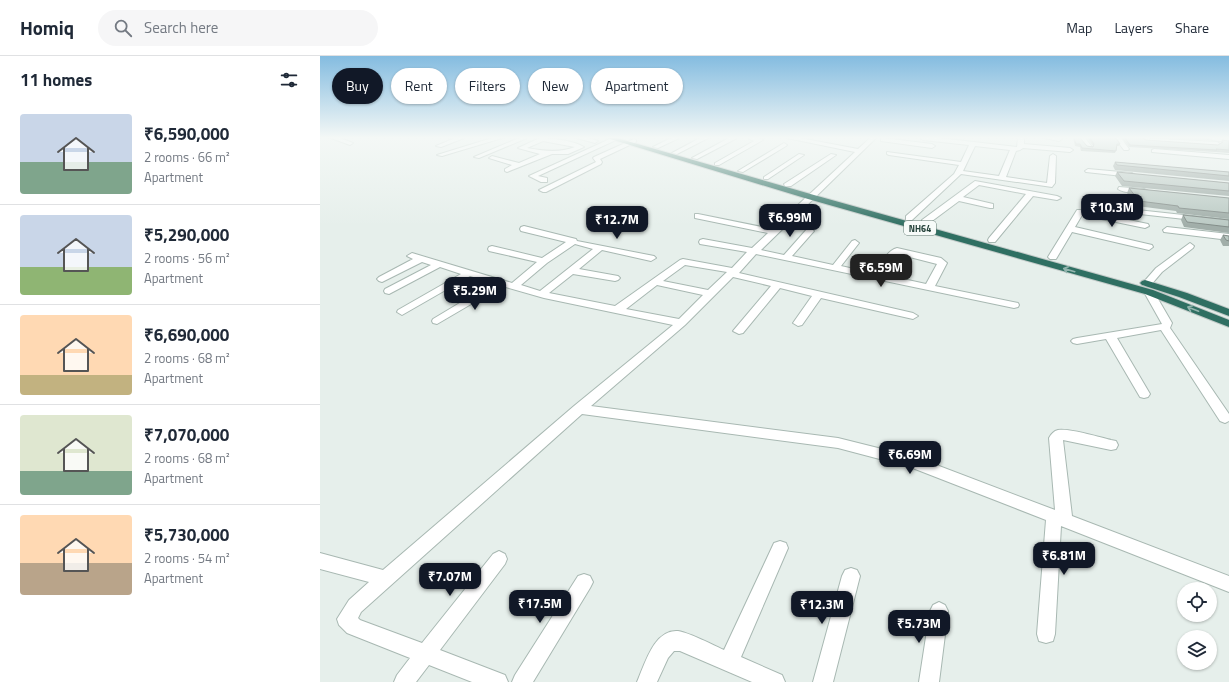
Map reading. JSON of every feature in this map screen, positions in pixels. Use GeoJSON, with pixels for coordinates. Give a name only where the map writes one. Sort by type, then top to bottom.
{"type":"FeatureCollection","features":[{"type":"Feature","properties":{"kind":"highway","name":"NH64"},"geometry":{"type":"LineString","coordinates":[[718,167],[1148,288],[1183,295],[1229,313]]}},
{"type":"Feature","properties":{"kind":"highway","name":"NH64"},"geometry":{"type":"LineString","coordinates":[[728,167],[788,184],[814,195],[925,222],[1053,257],[1148,288],[1229,324]]}},
{"type":"Feature","properties":{"kind":"street"},"geometry":{"type":"LineString","coordinates":[[507,170],[514,167]]}},
{"type":"Feature","properties":{"kind":"street"},"geometry":{"type":"LineString","coordinates":[[544,180],[532,176],[554,167]]}},
{"type":"Feature","properties":{"kind":"street"},"geometry":{"type":"LineString","coordinates":[[543,190],[590,167]]}},
{"type":"Feature","properties":{"kind":"street"},"geometry":{"type":"LineString","coordinates":[[741,171],[747,167]]}},
{"type":"Feature","properties":{"kind":"street"},"geometry":{"type":"LineString","coordinates":[[766,178],[782,167]]}},
{"type":"Feature","properties":{"kind":"street"},"geometry":{"type":"LineString","coordinates":[[788,184],[814,167]]}},
{"type":"Feature","properties":{"kind":"street"},"geometry":{"type":"LineString","coordinates":[[498,682],[354,626],[346,619],[355,606],[579,409],[681,323],[754,251],[843,167]]}},
{"type":"Feature","properties":{"kind":"street"},"geometry":{"type":"LineString","coordinates":[[909,218],[958,172],[961,167]]}},
{"type":"Feature","properties":{"kind":"street"},"geometry":{"type":"LineString","coordinates":[[1002,178],[1006,167]]}},
{"type":"Feature","properties":{"kind":"street"},"geometry":{"type":"LineString","coordinates":[[958,172],[1049,185],[1051,183],[1052,167]]}},
{"type":"Feature","properties":{"kind":"street"},"geometry":{"type":"LineString","coordinates":[[1088,171],[1143,176]]}},
{"type":"Feature","properties":{"kind":"street"},"geometry":{"type":"LineString","coordinates":[[925,222],[978,183],[1057,198]]}},
{"type":"Feature","properties":{"kind":"street"},"geometry":{"type":"LineString","coordinates":[[1122,189],[1153,192]]}},
{"type":"Feature","properties":{"kind":"street"},"geometry":{"type":"LineString","coordinates":[[992,240],[1031,193]]}},
{"type":"Feature","properties":{"kind":"street"},"geometry":{"type":"LineString","coordinates":[[956,198],[990,206]]}},
{"type":"Feature","properties":{"kind":"street"},"geometry":{"type":"LineString","coordinates":[[1122,210],[1229,222]]}},
{"type":"Feature","properties":{"kind":"street"},"geometry":{"type":"LineString","coordinates":[[1053,257],[1071,229],[1078,213],[1080,212],[1146,226]]}},
{"type":"Feature","properties":{"kind":"street"},"geometry":{"type":"LineString","coordinates":[[1158,214],[1169,232],[1229,237]]}},
{"type":"Feature","properties":{"kind":"street"},"geometry":{"type":"LineString","coordinates":[[698,216],[774,232]]}},
{"type":"Feature","properties":{"kind":"street"},"geometry":{"type":"LineString","coordinates":[[514,286],[544,261],[573,241],[524,229]]}},
{"type":"Feature","properties":{"kind":"street"},"geometry":{"type":"LineString","coordinates":[[1071,229],[1149,247]]}},
{"type":"Feature","properties":{"kind":"street"},"geometry":{"type":"LineString","coordinates":[[786,258],[810,232]]}},
{"type":"Feature","properties":{"kind":"street"},"geometry":{"type":"LineString","coordinates":[[703,242],[754,251],[1014,305]]}},
{"type":"Feature","properties":{"kind":"street"},"geometry":{"type":"LineString","coordinates":[[580,243],[651,258]]}},
{"type":"Feature","properties":{"kind":"street"},"geometry":{"type":"LineString","coordinates":[[835,268],[855,243]]}},
{"type":"Feature","properties":{"kind":"street"},"geometry":{"type":"LineString","coordinates":[[1077,341],[1167,326],[1168,323],[1148,288],[1160,270],[1190,246]]}},
{"type":"Feature","properties":{"kind":"street"},"geometry":{"type":"LineString","coordinates":[[542,294],[601,247]]}},
{"type":"Feature","properties":{"kind":"street"},"geometry":{"type":"LineString","coordinates":[[492,249],[544,261]]}},
{"type":"Feature","properties":{"kind":"street"},"geometry":{"type":"LineString","coordinates":[[878,277],[895,252],[940,261],[942,263],[929,287]]}},
{"type":"Feature","properties":{"kind":"street"},"geometry":{"type":"LineString","coordinates":[[382,279],[416,258],[542,294],[681,323]]}},
{"type":"Feature","properties":{"kind":"street"},"geometry":{"type":"LineString","coordinates":[[617,310],[683,262],[733,272],[913,316]]}},
{"type":"Feature","properties":{"kind":"street"},"geometry":{"type":"LineString","coordinates":[[389,291],[439,264]]}},
{"type":"Feature","properties":{"kind":"street"},"geometry":{"type":"LineString","coordinates":[[571,271],[615,278]]}},
{"type":"Feature","properties":{"kind":"street"},"geometry":{"type":"LineString","coordinates":[[402,312],[468,273]]}},
{"type":"Feature","properties":{"kind":"street"},"geometry":{"type":"LineString","coordinates":[[437,321],[501,282]]}},
{"type":"Feature","properties":{"kind":"street"},"geometry":{"type":"LineString","coordinates":[[655,282],[711,294]]}},
{"type":"Feature","properties":{"kind":"street"},"geometry":{"type":"LineString","coordinates":[[739,331],[778,284]]}},
{"type":"Feature","properties":{"kind":"street"},"geometry":{"type":"LineString","coordinates":[[798,323],[818,294]]}},
{"type":"Feature","properties":{"kind":"street"},"geometry":{"type":"LineString","coordinates":[[1164,327],[1225,418]]}},
{"type":"Feature","properties":{"kind":"street"},"geometry":{"type":"LineString","coordinates":[[1110,336],[1144,394]]}},
{"type":"Feature","properties":{"kind":"street"},"geometry":{"type":"LineString","coordinates":[[579,409],[852,446],[913,462],[1229,584]]}},
{"type":"Feature","properties":{"kind":"street"},"geometry":{"type":"LineString","coordinates":[[1046,634],[1059,518],[1056,438],[1060,435],[1064,435],[1111,445]]}},
{"type":"Feature","properties":{"kind":"street"},"geometry":{"type":"LineString","coordinates":[[729,661],[780,548]]}},
{"type":"Feature","properties":{"kind":"street"},"geometry":{"type":"LineString","coordinates":[[404,682],[499,559]]}},
{"type":"Feature","properties":{"kind":"street"},"geometry":{"type":"LineString","coordinates":[[320,561],[386,579]]}},
{"type":"Feature","properties":{"kind":"street"},"geometry":{"type":"LineString","coordinates":[[823,682],[851,576]]}},
{"type":"Feature","properties":{"kind":"street"},"geometry":{"type":"LineString","coordinates":[[522,682],[584,582]]}},
{"type":"Feature","properties":{"kind":"street"},"geometry":{"type":"LineString","coordinates":[[929,682],[939,611]]}},
{"type":"Feature","properties":{"kind":"street"},"geometry":{"type":"LineString","coordinates":[[647,682],[661,652],[670,641],[680,641],[775,682]]}},
{"type":"Feature","properties":{"kind":"building"},"geometry":{"type":"Polygon","coordinates":[[[1140,167],[1174,167],[1229,172],[1229,176],[1140,167]]]}},
{"type":"Feature","properties":{"kind":"building"},"geometry":{"type":"Polygon","coordinates":[[[1117,172],[1229,183],[1229,191],[1124,181],[1117,172]]]}},
{"type":"Feature","properties":{"kind":"building"},"geometry":{"type":"Polygon","coordinates":[[[1129,188],[1229,198],[1229,213],[1179,208],[1178,206],[1139,201],[1129,188]]]}},
{"type":"Feature","properties":{"kind":"building"},"geometry":{"type":"Polygon","coordinates":[[[1183,215],[1229,220],[1229,227],[1187,222],[1183,215]]]}},
{"type":"Feature","properties":{"kind":"building"},"geometry":{"type":"Polygon","coordinates":[[[1223,235],[1229,236],[1229,241],[1226,240],[1223,235]]]}}]}
